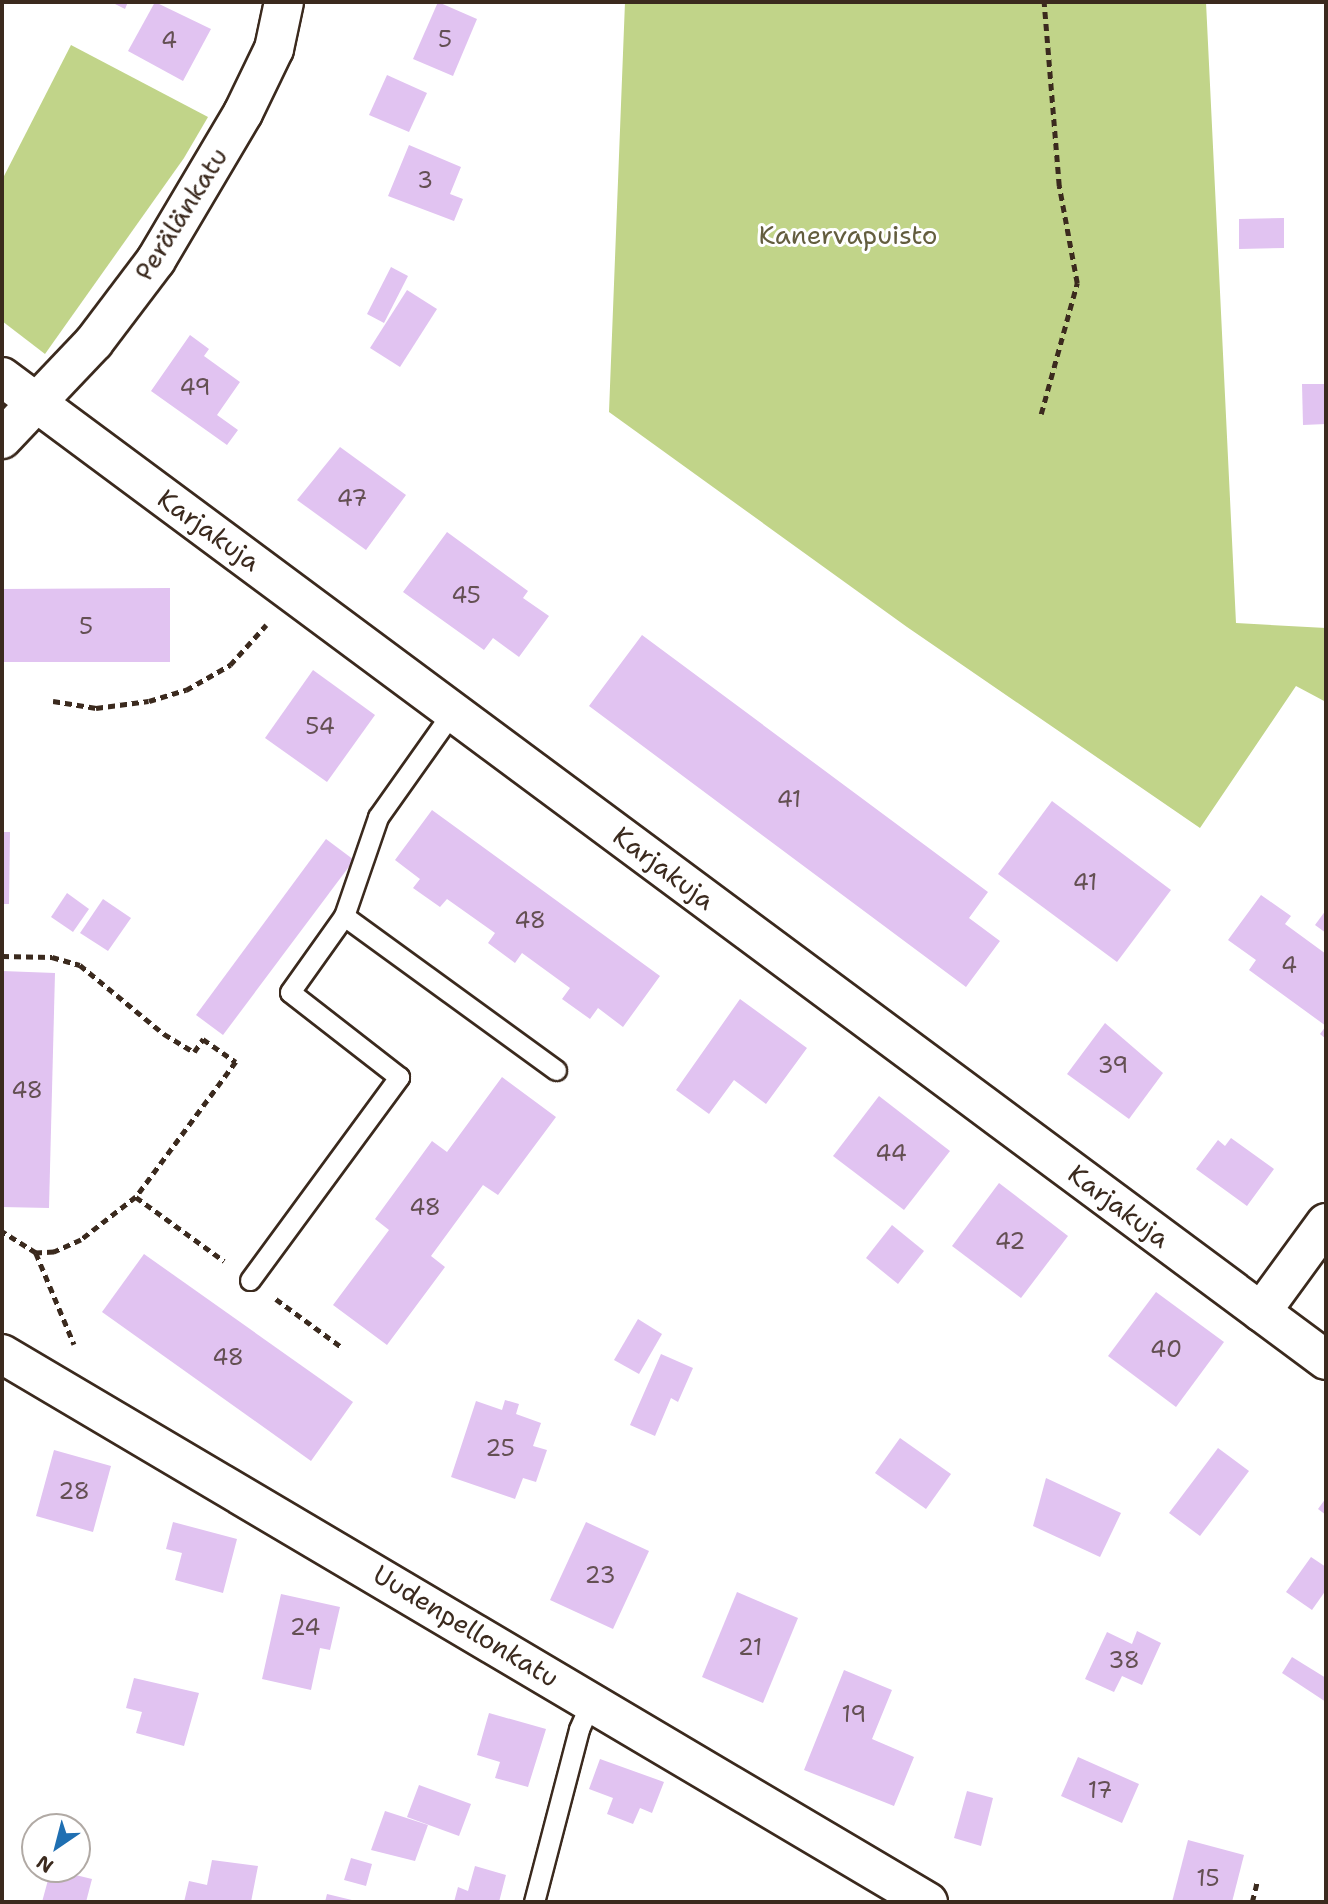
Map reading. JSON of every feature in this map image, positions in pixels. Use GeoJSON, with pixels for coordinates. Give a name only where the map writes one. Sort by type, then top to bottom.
{"type":"FeatureCollection","features":[{"type":"Feature","properties":{"kind":"street","name":"Perälänkatu"},"geometry":{"type":"LineString","coordinates":[[2,439],[94,342],[156,260],[243,113],[274,49],[284,2]]}},
{"type":"Feature","properties":{"kind":"street","name":"Karjakuja"},"geometry":{"type":"LineString","coordinates":[[2,377],[1326,1360]]}},
{"type":"Feature","properties":{"kind":"street"},"geometry":{"type":"LineString","coordinates":[[1261,1312],[1326,1223]]}},
{"type":"Feature","properties":{"kind":"street","name":"Uudenpellonkatu"},"geometry":{"type":"LineString","coordinates":[[2,1354],[592,1700],[928,1902]]}},
{"type":"Feature","properties":{"kind":"lane"},"geometry":{"type":"LineString","coordinates":[[250,1280],[398,1077],[290,992],[344,916],[378,817],[453,711]]}},
{"type":"Feature","properties":{"kind":"lane"},"geometry":{"type":"LineString","coordinates":[[344,916],[556,1070]]}},
{"type":"Feature","properties":{"kind":"lane"},"geometry":{"type":"LineString","coordinates":[[534,1902],[579,1728],[592,1700]]}},
{"type":"Feature","properties":{"kind":"path"},"geometry":{"type":"LineString","coordinates":[[1041,414],[1077,283],[1059,186],[1044,2]]}},
{"type":"Feature","properties":{"kind":"path"},"geometry":{"type":"LineString","coordinates":[[52,701],[96,708],[149,701],[186,690],[230,665],[270,621]]}},
{"type":"Feature","properties":{"kind":"path"},"geometry":{"type":"LineString","coordinates":[[2,956],[52,957],[80,965],[164,1034],[194,1052],[204,1039],[236,1062],[136,1197],[81,1240],[54,1252],[37,1253]]}},
{"type":"Feature","properties":{"kind":"path"},"geometry":{"type":"LineString","coordinates":[[2,1231],[37,1253],[74,1343],[82,1400]]}},
{"type":"Feature","properties":{"kind":"path"},"geometry":{"type":"LineString","coordinates":[[1252,1902],[1257,1882]]}},
{"type":"Feature","properties":{"kind":"green space","name":"Kanervapuisto"},"geometry":{"type":"Polygon","coordinates":[[[625,2],[1206,2],[1236,623],[1326,628],[1326,702],[1296,686],[1200,828],[907,627],[609,412],[625,2]]]}},
{"type":"Feature","properties":{"kind":"green space"},"geometry":{"type":"Polygon","coordinates":[[[71,45],[208,117],[184,158],[45,354],[2,321],[2,180],[71,45]]]}},
{"type":"Feature","properties":{"kind":"building"},"geometry":{"type":"Polygon","coordinates":[[[111,2],[128,2],[125,9],[111,2]]]}},
{"type":"Feature","properties":{"kind":"building"},"geometry":{"type":"Polygon","coordinates":[[[155,2],[211,29],[183,81],[128,51],[155,2]]]}},
{"type":"Feature","properties":{"kind":"building"},"geometry":{"type":"Polygon","coordinates":[[[438,2],[477,19],[453,76],[413,59],[438,2]]]}},
{"type":"Feature","properties":{"kind":"building"},"geometry":{"type":"Polygon","coordinates":[[[387,75],[427,93],[409,132],[369,115],[387,75]]]}},
{"type":"Feature","properties":{"kind":"building"},"geometry":{"type":"Polygon","coordinates":[[[409,145],[461,167],[450,194],[463,199],[454,221],[388,196],[409,145]]]}},
{"type":"Feature","properties":{"kind":"building"},"geometry":{"type":"Polygon","coordinates":[[[1284,218],[1284,248],[1239,249],[1239,219],[1284,218]]]}},
{"type":"Feature","properties":{"kind":"building"},"geometry":{"type":"Polygon","coordinates":[[[391,267],[408,276],[384,323],[367,314],[391,267]]]}},
{"type":"Feature","properties":{"kind":"building"},"geometry":{"type":"Polygon","coordinates":[[[407,290],[437,309],[400,367],[370,348],[407,290]]]}},
{"type":"Feature","properties":{"kind":"building"},"geometry":{"type":"Polygon","coordinates":[[[190,335],[209,349],[204,356],[240,382],[217,415],[238,430],[227,445],[151,391],[190,335]]]}},
{"type":"Feature","properties":{"kind":"building"},"geometry":{"type":"Polygon","coordinates":[[[1302,384],[1326,384],[1326,424],[1303,425],[1302,384]]]}},
{"type":"Feature","properties":{"kind":"building"},"geometry":{"type":"Polygon","coordinates":[[[340,447],[406,495],[366,550],[297,500],[340,447]]]}},
{"type":"Feature","properties":{"kind":"building"},"geometry":{"type":"Polygon","coordinates":[[[447,532],[528,591],[523,598],[549,616],[519,657],[493,638],[484,650],[403,592],[447,532]]]}},
{"type":"Feature","properties":{"kind":"building"},"geometry":{"type":"Polygon","coordinates":[[[170,588],[170,662],[2,662],[2,589],[170,588]]]}},
{"type":"Feature","properties":{"kind":"building"},"geometry":{"type":"Polygon","coordinates":[[[642,635],[988,892],[969,918],[1000,941],[966,987],[589,706],[642,635]]]}},
{"type":"Feature","properties":{"kind":"building"},"geometry":{"type":"Polygon","coordinates":[[[313,670],[375,715],[327,782],[265,738],[313,670]]]}},
{"type":"Feature","properties":{"kind":"building"},"geometry":{"type":"Polygon","coordinates":[[[1052,801],[1171,890],[1117,962],[998,874],[1052,801]]]}},
{"type":"Feature","properties":{"kind":"building"},"geometry":{"type":"Polygon","coordinates":[[[432,810],[660,976],[623,1027],[598,1008],[590,1019],[562,999],[570,988],[522,953],[515,963],[488,943],[495,933],[447,899],[440,907],[413,888],[420,879],[395,860],[432,810]]]}},
{"type":"Feature","properties":{"kind":"building"},"geometry":{"type":"Polygon","coordinates":[[[2,832],[10,832],[9,904],[2,904],[2,832]]]}},
{"type":"Feature","properties":{"kind":"building"},"geometry":{"type":"Polygon","coordinates":[[[326,839],[354,860],[223,1035],[196,1015],[326,839]]]}},
{"type":"Feature","properties":{"kind":"building"},"geometry":{"type":"Polygon","coordinates":[[[67,893],[89,909],[73,932],[51,917],[67,893]]]}},
{"type":"Feature","properties":{"kind":"building"},"geometry":{"type":"Polygon","coordinates":[[[1261,895],[1291,916],[1285,924],[1326,954],[1326,1026],[1249,970],[1256,960],[1228,940],[1261,895]]]}},
{"type":"Feature","properties":{"kind":"building"},"geometry":{"type":"Polygon","coordinates":[[[103,899],[131,918],[108,951],[80,933],[103,899]]]}},
{"type":"Feature","properties":{"kind":"building"},"geometry":{"type":"Polygon","coordinates":[[[1326,910],[1326,933],[1315,925],[1326,910]]]}},
{"type":"Feature","properties":{"kind":"building"},"geometry":{"type":"Polygon","coordinates":[[[2,971],[55,973],[49,1208],[2,1207],[2,971]]]}},
{"type":"Feature","properties":{"kind":"building"},"geometry":{"type":"Polygon","coordinates":[[[740,999],[807,1048],[766,1104],[734,1080],[709,1114],[676,1090],[740,999]]]}},
{"type":"Feature","properties":{"kind":"building"},"geometry":{"type":"Polygon","coordinates":[[[1105,1023],[1163,1073],[1129,1119],[1067,1074],[1105,1023]]]}},
{"type":"Feature","properties":{"kind":"building"},"geometry":{"type":"Polygon","coordinates":[[[1326,1026],[1326,1039],[1320,1034],[1326,1026]]]}},
{"type":"Feature","properties":{"kind":"building"},"geometry":{"type":"Polygon","coordinates":[[[502,1077],[556,1117],[498,1195],[483,1185],[431,1256],[445,1267],[387,1345],[333,1305],[389,1230],[375,1219],[432,1141],[447,1152],[502,1077]]]}},
{"type":"Feature","properties":{"kind":"building"},"geometry":{"type":"Polygon","coordinates":[[[879,1096],[950,1151],[904,1210],[833,1156],[879,1096]]]}},
{"type":"Feature","properties":{"kind":"building"},"geometry":{"type":"Polygon","coordinates":[[[1231,1138],[1274,1169],[1247,1206],[1196,1169],[1218,1140],[1225,1146],[1231,1138]]]}},
{"type":"Feature","properties":{"kind":"building"},"geometry":{"type":"Polygon","coordinates":[[[999,1183],[1068,1236],[1021,1298],[952,1246],[999,1183]]]}},
{"type":"Feature","properties":{"kind":"building"},"geometry":{"type":"Polygon","coordinates":[[[892,1225],[924,1251],[898,1284],[866,1258],[892,1225]]]}},
{"type":"Feature","properties":{"kind":"building"},"geometry":{"type":"Polygon","coordinates":[[[144,1254],[353,1402],[311,1461],[102,1312],[144,1254]]]}},
{"type":"Feature","properties":{"kind":"building"},"geometry":{"type":"Polygon","coordinates":[[[1156,1292],[1224,1342],[1176,1407],[1108,1356],[1156,1292]]]}},
{"type":"Feature","properties":{"kind":"building"},"geometry":{"type":"Polygon","coordinates":[[[638,1319],[662,1334],[639,1374],[614,1360],[638,1319]]]}},
{"type":"Feature","properties":{"kind":"building"},"geometry":{"type":"Polygon","coordinates":[[[661,1354],[693,1368],[678,1402],[671,1398],[655,1436],[630,1425],[661,1354]]]}},
{"type":"Feature","properties":{"kind":"building"},"geometry":{"type":"Polygon","coordinates":[[[505,1400],[519,1404],[516,1414],[541,1423],[533,1446],[547,1450],[536,1482],[523,1478],[515,1499],[451,1477],[476,1401],[502,1410],[505,1400]]]}},
{"type":"Feature","properties":{"kind":"building"},"geometry":{"type":"Polygon","coordinates":[[[900,1438],[951,1474],[926,1509],[875,1473],[900,1438]]]}},
{"type":"Feature","properties":{"kind":"building"},"geometry":{"type":"Polygon","coordinates":[[[1218,1448],[1249,1471],[1200,1536],[1169,1513],[1218,1448]]]}},
{"type":"Feature","properties":{"kind":"building"},"geometry":{"type":"Polygon","coordinates":[[[54,1450],[111,1466],[93,1532],[36,1516],[54,1450]]]}},
{"type":"Feature","properties":{"kind":"building"},"geometry":{"type":"Polygon","coordinates":[[[1046,1478],[1121,1513],[1100,1557],[1033,1526],[1046,1478]]]}},
{"type":"Feature","properties":{"kind":"building"},"geometry":{"type":"Polygon","coordinates":[[[1326,1498],[1326,1515],[1318,1509],[1326,1498]]]}},
{"type":"Feature","properties":{"kind":"building"},"geometry":{"type":"Polygon","coordinates":[[[173,1522],[237,1539],[223,1593],[175,1580],[182,1553],[166,1549],[173,1522]]]}},
{"type":"Feature","properties":{"kind":"building"},"geometry":{"type":"Polygon","coordinates":[[[586,1522],[649,1551],[613,1629],[550,1600],[586,1522]]]}},
{"type":"Feature","properties":{"kind":"building"},"geometry":{"type":"Polygon","coordinates":[[[1311,1557],[1326,1567],[1326,1590],[1312,1610],[1286,1592],[1311,1557]]]}},
{"type":"Feature","properties":{"kind":"building"},"geometry":{"type":"Polygon","coordinates":[[[737,1592],[798,1618],[763,1703],[702,1677],[737,1592]]]}},
{"type":"Feature","properties":{"kind":"building"},"geometry":{"type":"Polygon","coordinates":[[[281,1594],[340,1607],[330,1650],[320,1648],[311,1690],[262,1679],[281,1594]]]}},
{"type":"Feature","properties":{"kind":"building"},"geometry":{"type":"Polygon","coordinates":[[[1137,1631],[1161,1643],[1142,1685],[1122,1676],[1114,1692],[1085,1679],[1107,1632],[1132,1644],[1137,1631]]]}},
{"type":"Feature","properties":{"kind":"building"},"geometry":{"type":"Polygon","coordinates":[[[1292,1657],[1326,1678],[1326,1702],[1282,1673],[1292,1657]]]}},
{"type":"Feature","properties":{"kind":"building"},"geometry":{"type":"Polygon","coordinates":[[[844,1670],[892,1690],[872,1739],[914,1757],[894,1806],[804,1770],[844,1670]]]}},
{"type":"Feature","properties":{"kind":"building"},"geometry":{"type":"Polygon","coordinates":[[[134,1678],[199,1693],[184,1746],[136,1733],[142,1712],[126,1708],[134,1678]]]}},
{"type":"Feature","properties":{"kind":"building"},"geometry":{"type":"Polygon","coordinates":[[[489,1713],[546,1729],[528,1787],[495,1778],[500,1762],[477,1755],[489,1713]]]}},
{"type":"Feature","properties":{"kind":"building"},"geometry":{"type":"Polygon","coordinates":[[[1078,1757],[1139,1784],[1122,1823],[1061,1796],[1078,1757]]]}},
{"type":"Feature","properties":{"kind":"building"},"geometry":{"type":"Polygon","coordinates":[[[600,1759],[664,1782],[652,1813],[640,1808],[633,1824],[607,1814],[613,1798],[589,1789],[600,1759]]]}},
{"type":"Feature","properties":{"kind":"building"},"geometry":{"type":"Polygon","coordinates":[[[419,1785],[471,1804],[459,1836],[407,1817],[419,1785]]]}},
{"type":"Feature","properties":{"kind":"building"},"geometry":{"type":"Polygon","coordinates":[[[967,1791],[993,1798],[981,1846],[954,1838],[967,1791]]]}},
{"type":"Feature","properties":{"kind":"building"},"geometry":{"type":"Polygon","coordinates":[[[385,1811],[428,1825],[415,1861],[371,1850],[385,1811]]]}},
{"type":"Feature","properties":{"kind":"building"},"geometry":{"type":"Polygon","coordinates":[[[1188,1840],[1244,1855],[1232,1902],[1172,1902],[1188,1840]]]}},
{"type":"Feature","properties":{"kind":"building"},"geometry":{"type":"Polygon","coordinates":[[[351,1858],[372,1864],[366,1886],[344,1880],[351,1858]]]}},
{"type":"Feature","properties":{"kind":"building"},"geometry":{"type":"Polygon","coordinates":[[[212,1860],[258,1866],[251,1902],[184,1902],[189,1881],[207,1885],[212,1860]]]}},
{"type":"Feature","properties":{"kind":"building"},"geometry":{"type":"Polygon","coordinates":[[[475,1866],[506,1875],[499,1902],[454,1902],[458,1887],[468,1891],[475,1866]]]}},
{"type":"Feature","properties":{"kind":"building"},"geometry":{"type":"Polygon","coordinates":[[[47,1883],[91,1883],[86,1902],[42,1902],[47,1883]]]}},
{"type":"Feature","properties":{"kind":"building"},"geometry":{"type":"Polygon","coordinates":[[[327,1894],[356,1901],[356,1902],[325,1902],[327,1894]]]}}]}
